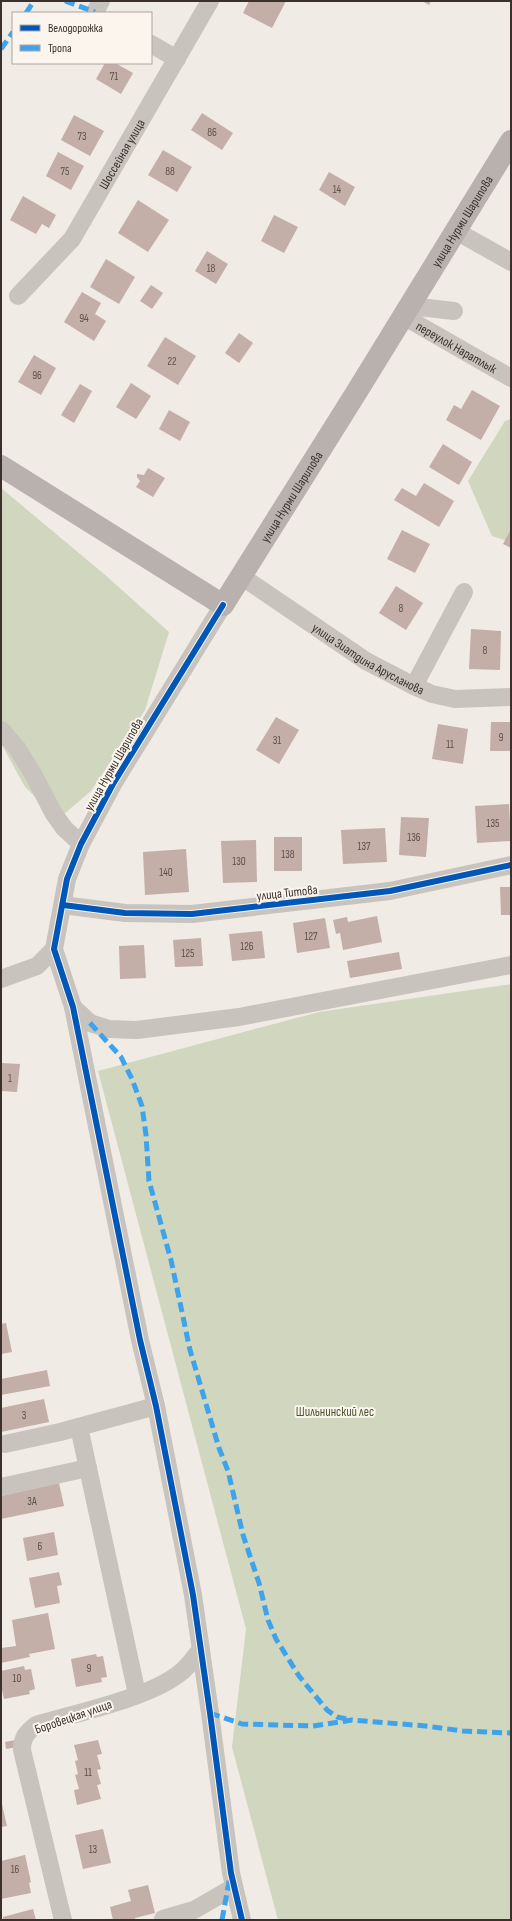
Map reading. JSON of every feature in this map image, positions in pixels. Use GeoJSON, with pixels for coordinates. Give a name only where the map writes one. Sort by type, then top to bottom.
{"type":"FeatureCollection","features":[{"type":"Feature","properties":{"kind":"main road","name":"улица Нурми Шарипова"},"geometry":{"type":"LineString","coordinates":[[223,604],[407,311],[511,141]]}},
{"type":"Feature","properties":{"kind":"main road"},"geometry":{"type":"LineString","coordinates":[[1,466],[223,604]]}},
{"type":"Feature","properties":{"kind":"street"},"geometry":{"type":"LineString","coordinates":[[95,12],[101,1]]}},
{"type":"Feature","properties":{"kind":"street","name":"Шоссейная улица"},"geometry":{"type":"LineString","coordinates":[[18,296],[72,239],[210,1]]}},
{"type":"Feature","properties":{"kind":"street"},"geometry":{"type":"LineString","coordinates":[[152,45],[177,58]]}},
{"type":"Feature","properties":{"kind":"street"},"geometry":{"type":"LineString","coordinates":[[456,231],[511,262]]}},
{"type":"Feature","properties":{"kind":"street"},"geometry":{"type":"LineString","coordinates":[[407,311],[454,312]]}},
{"type":"Feature","properties":{"kind":"street","name":"переулок Наратлык"},"geometry":{"type":"LineString","coordinates":[[407,311],[511,378]]}},
{"type":"Feature","properties":{"kind":"street","name":"улица Зиатдина Арусланова"},"geometry":{"type":"LineString","coordinates":[[241,576],[366,661],[414,686],[432,694],[455,699],[511,697]]}},
{"type":"Feature","properties":{"kind":"street"},"geometry":{"type":"LineString","coordinates":[[414,686],[464,592]]}},
{"type":"Feature","properties":{"kind":"street","name":"улица Нурми Шарипова"},"geometry":{"type":"LineString","coordinates":[[54,949],[67,879],[81,844],[113,784],[223,604]]}},
{"type":"Feature","properties":{"kind":"street"},"geometry":{"type":"LineString","coordinates":[[1,730],[17,748],[54,814],[64,828],[81,844]]}},
{"type":"Feature","properties":{"kind":"street","name":"улица Титова"},"geometry":{"type":"LineString","coordinates":[[63,905],[125,913],[192,914],[390,891],[511,865]]}},
{"type":"Feature","properties":{"kind":"street"},"geometry":{"type":"LineString","coordinates":[[1,979],[37,966],[54,949],[73,1007],[140,1340],[156,1406],[193,1595],[231,1872],[242,1920]]}},
{"type":"Feature","properties":{"kind":"street"},"geometry":{"type":"LineString","coordinates":[[73,1007],[90,1023],[109,1029],[137,1030],[239,1018],[511,965]]}},
{"type":"Feature","properties":{"kind":"street"},"geometry":{"type":"LineString","coordinates":[[4,1444],[79,1427],[156,1406]]}},
{"type":"Feature","properties":{"kind":"street"},"geometry":{"type":"LineString","coordinates":[[79,1427],[137,1694]]}},
{"type":"Feature","properties":{"kind":"street"},"geometry":{"type":"LineString","coordinates":[[1,1487],[88,1468]]}},
{"type":"Feature","properties":{"kind":"street","name":"Боровецкая улица"},"geometry":{"type":"LineString","coordinates":[[63,1920],[22,1750],[22,1741],[27,1732],[36,1725],[137,1694],[179,1674],[191,1663],[201,1650]]}},
{"type":"Feature","properties":{"kind":"street"},"geometry":{"type":"LineString","coordinates":[[163,1919],[194,1910],[227,1891]]}},
{"type":"Feature","properties":{"kind":"green space"},"geometry":{"type":"Polygon","coordinates":[[[511,419],[511,542],[492,536],[468,481],[505,421],[511,419]]]}},
{"type":"Feature","properties":{"kind":"green space"},"geometry":{"type":"Polygon","coordinates":[[[1,488],[104,574],[169,632],[145,710],[91,791],[58,819],[25,787],[1,743],[1,488]]]}},
{"type":"Feature","properties":{"kind":"green space","name":"Шильнинский лес"},"geometry":{"type":"Polygon","coordinates":[[[511,984],[511,1920],[278,1920],[232,1747],[246,1629],[98,1071],[319,1012],[511,984]]]}},
{"type":"Feature","properties":{"kind":"building"},"geometry":{"type":"Polygon","coordinates":[[[249,1],[286,1],[272,28],[243,13],[249,1]]]}},
{"type":"Feature","properties":{"kind":"building"},"geometry":{"type":"Polygon","coordinates":[[[422,1],[431,1],[429,5],[422,1]]]}},
{"type":"Feature","properties":{"kind":"building"},"geometry":{"type":"Polygon","coordinates":[[[104,64],[117,64],[133,73],[121,94],[96,79],[104,64]]]}},
{"type":"Feature","properties":{"kind":"building"},"geometry":{"type":"Polygon","coordinates":[[[202,113],[233,133],[222,150],[191,130],[202,113]]]}},
{"type":"Feature","properties":{"kind":"building"},"geometry":{"type":"Polygon","coordinates":[[[74,115],[104,131],[90,156],[61,140],[74,115]]]}},
{"type":"Feature","properties":{"kind":"building"},"geometry":{"type":"Polygon","coordinates":[[[163,150],[192,167],[177,192],[148,175],[163,150]]]}},
{"type":"Feature","properties":{"kind":"building"},"geometry":{"type":"Polygon","coordinates":[[[58,152],[84,166],[71,190],[46,176],[58,152]]]}},
{"type":"Feature","properties":{"kind":"building"},"geometry":{"type":"Polygon","coordinates":[[[329,172],[355,187],[345,206],[319,190],[329,172]]]}},
{"type":"Feature","properties":{"kind":"building"},"geometry":{"type":"Polygon","coordinates":[[[23,196],[56,215],[49,228],[42,224],[36,234],[10,220],[23,196]]]}},
{"type":"Feature","properties":{"kind":"building"},"geometry":{"type":"Polygon","coordinates":[[[138,200],[169,220],[148,252],[118,233],[138,200]]]}},
{"type":"Feature","properties":{"kind":"building"},"geometry":{"type":"Polygon","coordinates":[[[274,215],[298,227],[284,253],[261,241],[274,215]]]}},
{"type":"Feature","properties":{"kind":"building"},"geometry":{"type":"Polygon","coordinates":[[[207,251],[228,264],[216,284],[195,271],[207,251]]]}},
{"type":"Feature","properties":{"kind":"building"},"geometry":{"type":"Polygon","coordinates":[[[106,259],[135,277],[119,304],[90,287],[106,259]]]}},
{"type":"Feature","properties":{"kind":"building"},"geometry":{"type":"Polygon","coordinates":[[[151,285],[163,293],[152,309],[140,301],[151,285]]]}},
{"type":"Feature","properties":{"kind":"building"},"geometry":{"type":"Polygon","coordinates":[[[82,292],[101,303],[95,314],[106,321],[94,341],[64,322],[82,292]]]}},
{"type":"Feature","properties":{"kind":"building"},"geometry":{"type":"Polygon","coordinates":[[[239,333],[253,343],[239,363],[225,353],[239,333]]]}},
{"type":"Feature","properties":{"kind":"building"},"geometry":{"type":"Polygon","coordinates":[[[165,337],[196,356],[178,385],[147,366],[165,337]]]}},
{"type":"Feature","properties":{"kind":"building"},"geometry":{"type":"Polygon","coordinates":[[[34,355],[56,368],[41,395],[18,382],[34,355]]]}},
{"type":"Feature","properties":{"kind":"building"},"geometry":{"type":"Polygon","coordinates":[[[131,383],[151,396],[136,419],[116,407],[131,383]]]}},
{"type":"Feature","properties":{"kind":"building"},"geometry":{"type":"Polygon","coordinates":[[[80,384],[92,391],[74,423],[61,415],[80,384]]]}},
{"type":"Feature","properties":{"kind":"building"},"geometry":{"type":"Polygon","coordinates":[[[472,390],[500,406],[481,440],[446,420],[454,405],[461,409],[472,390]]]}},
{"type":"Feature","properties":{"kind":"building"},"geometry":{"type":"Polygon","coordinates":[[[169,410],[190,422],[180,441],[159,429],[169,410]]]}},
{"type":"Feature","properties":{"kind":"building"},"geometry":{"type":"Polygon","coordinates":[[[443,444],[472,462],[459,485],[429,467],[443,444]]]}},
{"type":"Feature","properties":{"kind":"building"},"geometry":{"type":"Polygon","coordinates":[[[148,468],[165,478],[153,497],[136,487],[140,481],[137,474],[144,475],[148,468]]]}},
{"type":"Feature","properties":{"kind":"building"},"geometry":{"type":"Polygon","coordinates":[[[424,483],[454,501],[439,527],[394,500],[402,488],[416,496],[424,483]]]}},
{"type":"Feature","properties":{"kind":"building"},"geometry":{"type":"Polygon","coordinates":[[[511,529],[511,548],[503,544],[511,529]]]}},
{"type":"Feature","properties":{"kind":"building"},"geometry":{"type":"Polygon","coordinates":[[[402,530],[430,544],[415,573],[387,559],[402,530]]]}},
{"type":"Feature","properties":{"kind":"building"},"geometry":{"type":"Polygon","coordinates":[[[396,586],[423,603],[406,630],[379,613],[396,586]]]}},
{"type":"Feature","properties":{"kind":"building"},"geometry":{"type":"Polygon","coordinates":[[[471,629],[501,631],[500,670],[469,669],[471,629]]]}},
{"type":"Feature","properties":{"kind":"building"},"geometry":{"type":"Polygon","coordinates":[[[276,717],[299,730],[279,764],[256,750],[276,717]]]}},
{"type":"Feature","properties":{"kind":"building"},"geometry":{"type":"Polygon","coordinates":[[[491,722],[511,722],[511,751],[490,751],[491,722]]]}},
{"type":"Feature","properties":{"kind":"building"},"geometry":{"type":"Polygon","coordinates":[[[438,724],[468,729],[463,764],[432,759],[438,724]]]}},
{"type":"Feature","properties":{"kind":"building"},"geometry":{"type":"Polygon","coordinates":[[[509,804],[511,841],[477,843],[475,806],[509,804]]]}},
{"type":"Feature","properties":{"kind":"building"},"geometry":{"type":"Polygon","coordinates":[[[401,817],[429,818],[426,857],[399,855],[401,817]]]}},
{"type":"Feature","properties":{"kind":"building"},"geometry":{"type":"Polygon","coordinates":[[[385,828],[387,862],[343,864],[341,830],[385,828]]]}},
{"type":"Feature","properties":{"kind":"building"},"geometry":{"type":"Polygon","coordinates":[[[274,837],[302,837],[302,871],[274,871],[274,837]]]}},
{"type":"Feature","properties":{"kind":"building"},"geometry":{"type":"Polygon","coordinates":[[[256,840],[257,882],[223,883],[221,841],[256,840]]]}},
{"type":"Feature","properties":{"kind":"building"},"geometry":{"type":"Polygon","coordinates":[[[186,849],[189,892],[145,895],[143,852],[186,849]]]}},
{"type":"Feature","properties":{"kind":"building"},"geometry":{"type":"Polygon","coordinates":[[[500,887],[511,887],[511,915],[501,915],[500,887]]]}},
{"type":"Feature","properties":{"kind":"building"},"geometry":{"type":"Polygon","coordinates":[[[377,916],[382,942],[343,950],[340,933],[336,934],[333,920],[347,917],[348,922],[377,916]]]}},
{"type":"Feature","properties":{"kind":"building"},"geometry":{"type":"Polygon","coordinates":[[[325,918],[330,948],[297,953],[293,923],[325,918]]]}},
{"type":"Feature","properties":{"kind":"building"},"geometry":{"type":"Polygon","coordinates":[[[262,931],[265,958],[232,961],[229,934],[262,931]]]}},
{"type":"Feature","properties":{"kind":"building"},"geometry":{"type":"Polygon","coordinates":[[[201,938],[203,966],[175,967],[173,940],[201,938]]]}},
{"type":"Feature","properties":{"kind":"building"},"geometry":{"type":"Polygon","coordinates":[[[144,945],[146,978],[120,979],[119,946],[144,945]]]}},
{"type":"Feature","properties":{"kind":"building"},"geometry":{"type":"Polygon","coordinates":[[[399,952],[402,969],[350,978],[347,961],[399,952]]]}},
{"type":"Feature","properties":{"kind":"building"},"geometry":{"type":"Polygon","coordinates":[[[1,1063],[20,1064],[17,1092],[1,1091],[1,1063]]]}},
{"type":"Feature","properties":{"kind":"building"},"geometry":{"type":"Polygon","coordinates":[[[6,1323],[12,1352],[1,1354],[1,1324],[6,1323]]]}},
{"type":"Feature","properties":{"kind":"building"},"geometry":{"type":"Polygon","coordinates":[[[47,1370],[50,1386],[1,1395],[1,1379],[47,1370]]]}},
{"type":"Feature","properties":{"kind":"building"},"geometry":{"type":"Polygon","coordinates":[[[44,1399],[49,1422],[1,1432],[1,1408],[44,1399]]]}},
{"type":"Feature","properties":{"kind":"building"},"geometry":{"type":"Polygon","coordinates":[[[59,1483],[64,1506],[1,1519],[1,1496],[59,1483]]]}},
{"type":"Feature","properties":{"kind":"building"},"geometry":{"type":"Polygon","coordinates":[[[54,1532],[58,1555],[27,1561],[23,1538],[54,1532]]]}},
{"type":"Feature","properties":{"kind":"building"},"geometry":{"type":"Polygon","coordinates":[[[59,1572],[62,1585],[57,1586],[60,1603],[35,1608],[29,1578],[59,1572]]]}},
{"type":"Feature","properties":{"kind":"building"},"geometry":{"type":"Polygon","coordinates":[[[48,1613],[55,1649],[29,1654],[30,1657],[1,1663],[1,1648],[16,1646],[12,1620],[48,1613]]]}},
{"type":"Feature","properties":{"kind":"building"},"geometry":{"type":"Polygon","coordinates":[[[96,1654],[97,1657],[103,1656],[107,1677],[101,1678],[102,1682],[76,1687],[71,1659],[96,1654]]]}},
{"type":"Feature","properties":{"kind":"building"},"geometry":{"type":"Polygon","coordinates":[[[24,1666],[25,1670],[31,1669],[35,1689],[29,1691],[30,1694],[4,1699],[1,1685],[1,1671],[24,1666]]]}},
{"type":"Feature","properties":{"kind":"building"},"geometry":{"type":"Polygon","coordinates":[[[16,1740],[17,1747],[6,1749],[5,1742],[16,1740]]]}},
{"type":"Feature","properties":{"kind":"building"},"geometry":{"type":"Polygon","coordinates":[[[98,1740],[102,1754],[97,1755],[101,1769],[97,1770],[101,1784],[97,1785],[101,1799],[77,1805],[74,1790],[79,1789],[75,1775],[78,1774],[75,1761],[78,1760],[74,1745],[98,1740]]]}},
{"type":"Feature","properties":{"kind":"building"},"geometry":{"type":"Polygon","coordinates":[[[1,1800],[7,1826],[1,1827],[1,1800]]]}},
{"type":"Feature","properties":{"kind":"building"},"geometry":{"type":"Polygon","coordinates":[[[103,1829],[111,1863],[83,1869],[75,1835],[103,1829]]]}},
{"type":"Feature","properties":{"kind":"building"},"geometry":{"type":"Polygon","coordinates":[[[25,1855],[31,1882],[29,1883],[31,1893],[1,1899],[1,1861],[25,1855]]]}},
{"type":"Feature","properties":{"kind":"building"},"geometry":{"type":"Polygon","coordinates":[[[148,1885],[155,1913],[135,1918],[136,1920],[113,1920],[110,1907],[131,1901],[128,1890],[148,1885]]]}},
{"type":"Feature","properties":{"kind":"building"},"geometry":{"type":"Polygon","coordinates":[[[33,1909],[36,1920],[3,1920],[3,1917],[33,1909]]]}},
{"type":"Feature","properties":{"kind":"marked path"},"geometry":{"type":"LineString","coordinates":[[27,12],[34,1]]}},
{"type":"Feature","properties":{"kind":"marked path"},"geometry":{"type":"LineString","coordinates":[[65,1],[95,12]]}},
{"type":"Feature","properties":{"kind":"marked path"},"geometry":{"type":"LineString","coordinates":[[1,49],[12,33]]}},
{"type":"Feature","properties":{"kind":"marked path"},"geometry":{"type":"LineString","coordinates":[[90,1023],[121,1057],[132,1079],[142,1106],[146,1135],[149,1181],[171,1260],[190,1350],[219,1448],[228,1471],[243,1535],[259,1583],[268,1620],[276,1639],[299,1676],[327,1710],[337,1717],[352,1720]]}},
{"type":"Feature","properties":{"kind":"marked path"},"geometry":{"type":"LineString","coordinates":[[210,1713],[242,1724],[313,1726],[352,1720],[426,1726],[463,1731],[511,1733]]}},
{"type":"Feature","properties":{"kind":"marked path"},"geometry":{"type":"LineString","coordinates":[[222,1920],[230,1876]]}},
{"type":"Feature","properties":{"kind":"cycle path"},"geometry":{"type":"LineString","coordinates":[[223,605],[113,784],[81,844],[67,879],[54,949],[73,1007],[140,1340],[156,1406],[193,1595],[231,1873],[242,1920]]}},
{"type":"Feature","properties":{"kind":"cycle path"},"geometry":{"type":"LineString","coordinates":[[63,905],[125,913],[192,914],[390,891],[511,865]]}}]}
